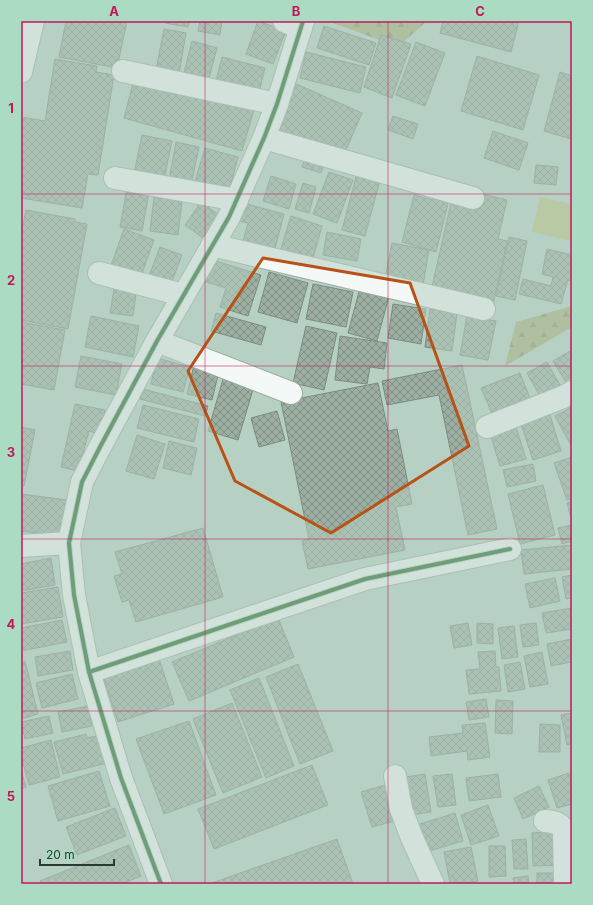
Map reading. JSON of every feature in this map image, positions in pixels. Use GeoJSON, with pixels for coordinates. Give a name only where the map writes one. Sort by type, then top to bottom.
{"type":"FeatureCollection","features":[{"type":"Feature","properties":{"kind":"street"},"geometry":{"type":"LineString","coordinates":[[21,72],[33,21]]}},
{"type":"Feature","properties":{"kind":"street"},"geometry":{"type":"LineString","coordinates":[[161,884],[121,778],[89,672],[74,595],[69,543],[82,482],[157,341],[238,200],[277,104],[296,23]]}},
{"type":"Feature","properties":{"kind":"street"},"geometry":{"type":"LineString","coordinates":[[122,71],[277,104]]}},
{"type":"Feature","properties":{"kind":"street"},"geometry":{"type":"LineString","coordinates":[[264,138],[474,198]]}},
{"type":"Feature","properties":{"kind":"street"},"geometry":{"type":"LineString","coordinates":[[115,178],[238,200]]}},
{"type":"Feature","properties":{"kind":"street"},"geometry":{"type":"LineString","coordinates":[[212,245],[484,309]]}},
{"type":"Feature","properties":{"kind":"street"},"geometry":{"type":"LineString","coordinates":[[99,273],[183,295]]}},
{"type":"Feature","properties":{"kind":"street"},"geometry":{"type":"LineString","coordinates":[[157,341],[291,393]]}},
{"type":"Feature","properties":{"kind":"street"},"geometry":{"type":"LineString","coordinates":[[487,427],[572,392]]}},
{"type":"Feature","properties":{"kind":"street"},"geometry":{"type":"LineString","coordinates":[[21,546],[69,543]]}},
{"type":"Feature","properties":{"kind":"street"},"geometry":{"type":"LineString","coordinates":[[89,672],[365,579],[510,548]]}},
{"type":"Feature","properties":{"kind":"street"},"geometry":{"type":"LineString","coordinates":[[395,776],[401,809],[412,838],[433,884]]}},
{"type":"Feature","properties":{"kind":"street"},"geometry":{"type":"LineString","coordinates":[[545,821],[558,823],[562,826],[564,831],[565,884]]}},
{"type":"Feature","properties":{"kind":"highlighted area"},"geometry":{"type":"Polygon","coordinates":[[[263,258],[410,283],[469,446],[331,533],[235,481],[188,371],[263,258]]]}},
{"type":"Feature","properties":{"kind":"green space"},"geometry":{"type":"Polygon","coordinates":[[[328,21],[427,21],[398,47],[328,21]]]}},
{"type":"Feature","properties":{"kind":"green space"},"geometry":{"type":"Polygon","coordinates":[[[540,197],[572,204],[572,241],[532,232],[540,197]]]}},
{"type":"Feature","properties":{"kind":"green space"},"geometry":{"type":"Polygon","coordinates":[[[572,306],[572,327],[505,366],[516,322],[572,306]]]}},
{"type":"Feature","properties":{"kind":"building"},"geometry":{"type":"Polygon","coordinates":[[[66,21],[127,21],[117,68],[59,57],[66,21]]]}},
{"type":"Feature","properties":{"kind":"building"},"geometry":{"type":"Polygon","coordinates":[[[165,21],[189,21],[188,27],[165,23],[165,21]]]}},
{"type":"Feature","properties":{"kind":"building"},"geometry":{"type":"Polygon","coordinates":[[[200,21],[222,21],[220,35],[198,31],[200,21]]]}},
{"type":"Feature","properties":{"kind":"building"},"geometry":{"type":"Polygon","coordinates":[[[258,21],[286,31],[273,64],[246,54],[258,21]]]}},
{"type":"Feature","properties":{"kind":"building"},"geometry":{"type":"Polygon","coordinates":[[[443,21],[519,21],[511,52],[440,33],[443,21]]]}},
{"type":"Feature","properties":{"kind":"building"},"geometry":{"type":"Polygon","coordinates":[[[324,26],[376,43],[369,65],[317,48],[324,26]]]}},
{"type":"Feature","properties":{"kind":"building"},"geometry":{"type":"Polygon","coordinates":[[[164,29],[186,33],[179,74],[156,70],[164,29]]]}},
{"type":"Feature","properties":{"kind":"building"},"geometry":{"type":"Polygon","coordinates":[[[381,35],[411,44],[392,98],[364,87],[381,35]]]}},
{"type":"Feature","properties":{"kind":"building"},"geometry":{"type":"Polygon","coordinates":[[[192,41],[217,48],[209,78],[184,72],[192,41]]]}},
{"type":"Feature","properties":{"kind":"building"},"geometry":{"type":"Polygon","coordinates":[[[416,42],[445,53],[425,106],[396,95],[416,42]]]}},
{"type":"Feature","properties":{"kind":"building"},"geometry":{"type":"Polygon","coordinates":[[[306,52],[366,67],[360,93],[300,78],[306,52]]]}},
{"type":"Feature","properties":{"kind":"building"},"geometry":{"type":"Polygon","coordinates":[[[477,56],[539,75],[523,130],[461,111],[477,56]]]}},
{"type":"Feature","properties":{"kind":"building"},"geometry":{"type":"Polygon","coordinates":[[[222,57],[265,68],[259,92],[216,81],[222,57]]]}},
{"type":"Feature","properties":{"kind":"building"},"geometry":{"type":"Polygon","coordinates":[[[55,59],[97,66],[96,72],[114,75],[98,175],[88,174],[82,208],[21,198],[21,117],[45,121],[55,59]]]}},
{"type":"Feature","properties":{"kind":"building"},"geometry":{"type":"Polygon","coordinates":[[[560,72],[572,76],[572,139],[544,131],[560,72]]]}},
{"type":"Feature","properties":{"kind":"building"},"geometry":{"type":"Polygon","coordinates":[[[135,76],[254,110],[242,151],[124,118],[135,76]]]}},
{"type":"Feature","properties":{"kind":"building"},"geometry":{"type":"Polygon","coordinates":[[[294,83],[362,113],[343,157],[275,128],[294,83]]]}},
{"type":"Feature","properties":{"kind":"building"},"geometry":{"type":"Polygon","coordinates":[[[393,116],[418,124],[413,139],[388,130],[393,116]]]}},
{"type":"Feature","properties":{"kind":"building"},"geometry":{"type":"Polygon","coordinates":[[[493,131],[528,143],[519,170],[484,158],[493,131]]]}},
{"type":"Feature","properties":{"kind":"building"},"geometry":{"type":"Polygon","coordinates":[[[142,135],[172,141],[164,180],[134,174],[142,135]]]}},
{"type":"Feature","properties":{"kind":"building"},"geometry":{"type":"Polygon","coordinates":[[[176,142],[199,147],[191,185],[169,180],[176,142]]]}},
{"type":"Feature","properties":{"kind":"building"},"geometry":{"type":"Polygon","coordinates":[[[205,148],[238,157],[228,195],[194,185],[205,148]]]}},
{"type":"Feature","properties":{"kind":"building"},"geometry":{"type":"Polygon","coordinates":[[[307,153],[326,159],[321,173],[302,167],[307,153]]]}},
{"type":"Feature","properties":{"kind":"building"},"geometry":{"type":"Polygon","coordinates":[[[536,165],[558,167],[556,185],[534,183],[536,165]]]}},
{"type":"Feature","properties":{"kind":"building"},"geometry":{"type":"Polygon","coordinates":[[[329,172],[353,180],[337,223],[313,214],[329,172]]]}},
{"type":"Feature","properties":{"kind":"building"},"geometry":{"type":"Polygon","coordinates":[[[357,173],[380,180],[365,236],[342,230],[357,173]]]}},
{"type":"Feature","properties":{"kind":"building"},"geometry":{"type":"Polygon","coordinates":[[[271,176],[296,184],[289,209],[263,201],[271,176]]]}},
{"type":"Feature","properties":{"kind":"building"},"geometry":{"type":"Polygon","coordinates":[[[303,183],[316,187],[309,213],[295,209],[303,183]]]}},
{"type":"Feature","properties":{"kind":"building"},"geometry":{"type":"Polygon","coordinates":[[[127,188],[149,193],[142,231],[120,227],[127,188]]]}},
{"type":"Feature","properties":{"kind":"building"},"geometry":{"type":"Polygon","coordinates":[[[435,192],[450,196],[436,252],[402,242],[414,195],[433,200],[435,192]]]}},
{"type":"Feature","properties":{"kind":"building"},"geometry":{"type":"Polygon","coordinates":[[[482,194],[507,200],[498,239],[507,241],[493,305],[431,291],[451,203],[479,209],[482,194]]]}},
{"type":"Feature","properties":{"kind":"building"},"geometry":{"type":"Polygon","coordinates":[[[154,197],[182,201],[178,235],[150,231],[154,197]]]}},
{"type":"Feature","properties":{"kind":"building"},"geometry":{"type":"Polygon","coordinates":[[[201,202],[219,215],[203,238],[185,225],[201,202]]]}},
{"type":"Feature","properties":{"kind":"building"},"geometry":{"type":"Polygon","coordinates":[[[243,203],[284,214],[273,256],[241,248],[248,223],[238,221],[243,203]]]}},
{"type":"Feature","properties":{"kind":"building"},"geometry":{"type":"Polygon","coordinates":[[[26,210],[75,219],[75,222],[87,224],[68,329],[21,320],[21,235],[26,210]]]}},
{"type":"Feature","properties":{"kind":"building"},"geometry":{"type":"Polygon","coordinates":[[[291,216],[322,226],[312,262],[280,252],[291,216]]]}},
{"type":"Feature","properties":{"kind":"building"},"geometry":{"type":"Polygon","coordinates":[[[124,229],[154,240],[140,279],[110,268],[124,229]]]}},
{"type":"Feature","properties":{"kind":"building"},"geometry":{"type":"Polygon","coordinates":[[[327,232],[361,239],[357,261],[323,255],[327,232]]]}},
{"type":"Feature","properties":{"kind":"building"},"geometry":{"type":"Polygon","coordinates":[[[509,237],[527,241],[515,300],[496,296],[509,237]]]}},
{"type":"Feature","properties":{"kind":"building"},"geometry":{"type":"Polygon","coordinates":[[[392,243],[429,250],[423,285],[385,278],[392,243]]]}},
{"type":"Feature","properties":{"kind":"building"},"geometry":{"type":"Polygon","coordinates":[[[160,247],[182,255],[171,284],[149,276],[160,247]]]}},
{"type":"Feature","properties":{"kind":"building"},"geometry":{"type":"Polygon","coordinates":[[[547,249],[572,255],[572,281],[568,280],[561,304],[519,294],[523,279],[551,286],[553,277],[542,274],[547,249]]]}},
{"type":"Feature","properties":{"kind":"building"},"geometry":{"type":"Polygon","coordinates":[[[213,260],[261,275],[248,316],[220,307],[226,288],[206,282],[213,260]]]}},
{"type":"Feature","properties":{"kind":"building"},"geometry":{"type":"Polygon","coordinates":[[[269,272],[308,283],[297,323],[258,312],[269,272]]]}},
{"type":"Feature","properties":{"kind":"building"},"geometry":{"type":"Polygon","coordinates":[[[115,283],[137,287],[133,316],[110,313],[115,283]]]}},
{"type":"Feature","properties":{"kind":"building"},"geometry":{"type":"Polygon","coordinates":[[[313,284],[353,292],[346,327],[306,319],[313,284]]]}},
{"type":"Feature","properties":{"kind":"building"},"geometry":{"type":"Polygon","coordinates":[[[360,288],[389,296],[377,341],[348,333],[360,288]]]}},
{"type":"Feature","properties":{"kind":"building"},"geometry":{"type":"Polygon","coordinates":[[[393,304],[426,309],[421,344],[388,338],[393,304]]]}},
{"type":"Feature","properties":{"kind":"building"},"geometry":{"type":"Polygon","coordinates":[[[430,309],[457,313],[452,351],[425,347],[430,309]]]}},
{"type":"Feature","properties":{"kind":"building"},"geometry":{"type":"Polygon","coordinates":[[[216,313],[266,327],[261,345],[211,331],[216,313]]]}},
{"type":"Feature","properties":{"kind":"building"},"geometry":{"type":"Polygon","coordinates":[[[91,316],[139,326],[133,357],[85,347],[91,316]]]}},
{"type":"Feature","properties":{"kind":"building"},"geometry":{"type":"Polygon","coordinates":[[[467,316],[496,321],[488,360],[460,355],[467,316]]]}},
{"type":"Feature","properties":{"kind":"building"},"geometry":{"type":"Polygon","coordinates":[[[21,322],[65,330],[54,390],[21,384],[21,322]]]}},
{"type":"Feature","properties":{"kind":"building"},"geometry":{"type":"Polygon","coordinates":[[[306,326],[337,333],[324,390],[293,383],[306,326]]]}},
{"type":"Feature","properties":{"kind":"building"},"geometry":{"type":"Polygon","coordinates":[[[340,336],[387,343],[384,369],[370,367],[367,384],[335,380],[340,336]]]}},
{"type":"Feature","properties":{"kind":"building"},"geometry":{"type":"Polygon","coordinates":[[[572,350],[572,377],[565,381],[553,361],[572,350]]]}},
{"type":"Feature","properties":{"kind":"building"},"geometry":{"type":"Polygon","coordinates":[[[81,356],[122,364],[116,395],[75,387],[81,356]]]}},
{"type":"Feature","properties":{"kind":"building"},"geometry":{"type":"Polygon","coordinates":[[[157,358],[190,367],[183,392],[151,384],[157,358]]]}},
{"type":"Feature","properties":{"kind":"building"},"geometry":{"type":"Polygon","coordinates":[[[547,362],[561,387],[541,398],[527,373],[547,362]]]}},
{"type":"Feature","properties":{"kind":"building"},"geometry":{"type":"Polygon","coordinates":[[[194,365],[219,371],[212,400],[187,394],[194,365]]]}},
{"type":"Feature","properties":{"kind":"building"},"geometry":{"type":"Polygon","coordinates":[[[462,365],[497,529],[468,535],[439,395],[387,405],[382,381],[462,365]]]}},
{"type":"Feature","properties":{"kind":"building"},"geometry":{"type":"Polygon","coordinates":[[[520,373],[531,401],[493,416],[481,388],[520,373]]]}},
{"type":"Feature","properties":{"kind":"building"},"geometry":{"type":"Polygon","coordinates":[[[224,376],[254,386],[238,440],[208,431],[224,376]]]}},
{"type":"Feature","properties":{"kind":"building"},"geometry":{"type":"Polygon","coordinates":[[[378,383],[388,431],[397,429],[412,504],[396,507],[405,550],[308,569],[302,541],[309,539],[281,402],[378,383]]]}},
{"type":"Feature","properties":{"kind":"building"},"geometry":{"type":"Polygon","coordinates":[[[143,389],[208,406],[205,416],[140,399],[143,389]]]}},
{"type":"Feature","properties":{"kind":"building"},"geometry":{"type":"Polygon","coordinates":[[[75,404],[105,410],[99,434],[89,431],[78,471],[61,467],[75,404]]]}},
{"type":"Feature","properties":{"kind":"building"},"geometry":{"type":"Polygon","coordinates":[[[143,405],[199,419],[194,442],[137,428],[143,405]]]}},
{"type":"Feature","properties":{"kind":"building"},"geometry":{"type":"Polygon","coordinates":[[[572,407],[572,447],[555,416],[572,407]]]}},
{"type":"Feature","properties":{"kind":"building"},"geometry":{"type":"Polygon","coordinates":[[[277,411],[285,440],[259,447],[251,418],[277,411]]]}},
{"type":"Feature","properties":{"kind":"building"},"geometry":{"type":"Polygon","coordinates":[[[550,415],[561,451],[533,460],[521,424],[550,415]]]}},
{"type":"Feature","properties":{"kind":"building"},"geometry":{"type":"Polygon","coordinates":[[[21,427],[35,430],[24,486],[21,486],[21,427]]]}},
{"type":"Feature","properties":{"kind":"building"},"geometry":{"type":"Polygon","coordinates":[[[516,427],[526,459],[500,466],[490,434],[516,427]]]}},
{"type":"Feature","properties":{"kind":"building"},"geometry":{"type":"Polygon","coordinates":[[[137,435],[165,444],[154,479],[126,471],[137,435]]]}},
{"type":"Feature","properties":{"kind":"building"},"geometry":{"type":"Polygon","coordinates":[[[169,441],[197,448],[191,475],[163,468],[169,441]]]}},
{"type":"Feature","properties":{"kind":"building"},"geometry":{"type":"Polygon","coordinates":[[[572,457],[572,499],[567,500],[554,463],[572,457]]]}},
{"type":"Feature","properties":{"kind":"building"},"geometry":{"type":"Polygon","coordinates":[[[533,464],[536,481],[507,487],[503,470],[533,464]]]}},
{"type":"Feature","properties":{"kind":"building"},"geometry":{"type":"Polygon","coordinates":[[[543,485],[555,535],[520,544],[508,494],[543,485]]]}},
{"type":"Feature","properties":{"kind":"building"},"geometry":{"type":"Polygon","coordinates":[[[21,494],[67,500],[63,536],[21,531],[21,494]]]}},
{"type":"Feature","properties":{"kind":"building"},"geometry":{"type":"Polygon","coordinates":[[[572,501],[572,522],[567,503],[572,501]]]}},
{"type":"Feature","properties":{"kind":"building"},"geometry":{"type":"Polygon","coordinates":[[[572,525],[572,541],[562,544],[558,528],[572,525]]]}},
{"type":"Feature","properties":{"kind":"building"},"geometry":{"type":"Polygon","coordinates":[[[203,528],[223,597],[136,622],[129,600],[122,602],[114,576],[122,574],[115,552],[203,528]]]}},
{"type":"Feature","properties":{"kind":"building"},"geometry":{"type":"Polygon","coordinates":[[[572,545],[572,569],[524,574],[521,550],[572,545]]]}},
{"type":"Feature","properties":{"kind":"building"},"geometry":{"type":"Polygon","coordinates":[[[51,558],[55,585],[21,591],[21,564],[51,558]]]}},
{"type":"Feature","properties":{"kind":"building"},"geometry":{"type":"Polygon","coordinates":[[[572,575],[572,598],[566,599],[562,577],[572,575]]]}},
{"type":"Feature","properties":{"kind":"building"},"geometry":{"type":"Polygon","coordinates":[[[555,578],[560,601],[530,608],[525,584],[555,578]]]}},
{"type":"Feature","properties":{"kind":"building"},"geometry":{"type":"Polygon","coordinates":[[[58,587],[63,617],[21,624],[21,593],[58,587]]]}},
{"type":"Feature","properties":{"kind":"building"},"geometry":{"type":"Polygon","coordinates":[[[572,608],[572,629],[546,633],[542,613],[572,608]]]}},
{"type":"Feature","properties":{"kind":"building"},"geometry":{"type":"Polygon","coordinates":[[[278,618],[294,657],[189,701],[172,662],[278,618]]]}},
{"type":"Feature","properties":{"kind":"building"},"geometry":{"type":"Polygon","coordinates":[[[62,620],[67,642],[21,651],[21,628],[62,620]]]}},
{"type":"Feature","properties":{"kind":"building"},"geometry":{"type":"Polygon","coordinates":[[[468,623],[472,645],[454,648],[450,626],[468,623]]]}},
{"type":"Feature","properties":{"kind":"building"},"geometry":{"type":"Polygon","coordinates":[[[477,623],[493,624],[493,644],[477,643],[477,623]]]}},
{"type":"Feature","properties":{"kind":"building"},"geometry":{"type":"Polygon","coordinates":[[[536,623],[539,645],[523,647],[520,625],[536,623]]]}},
{"type":"Feature","properties":{"kind":"building"},"geometry":{"type":"Polygon","coordinates":[[[514,626],[518,657],[502,659],[498,628],[514,626]]]}},
{"type":"Feature","properties":{"kind":"building"},"geometry":{"type":"Polygon","coordinates":[[[572,639],[572,662],[551,666],[547,644],[572,639]]]}},
{"type":"Feature","properties":{"kind":"building"},"geometry":{"type":"Polygon","coordinates":[[[70,651],[73,670],[38,676],[35,657],[70,651]]]}},
{"type":"Feature","properties":{"kind":"building"},"geometry":{"type":"Polygon","coordinates":[[[495,651],[496,667],[499,667],[501,691],[469,694],[466,670],[480,669],[478,652],[495,651]]]}},
{"type":"Feature","properties":{"kind":"building"},"geometry":{"type":"Polygon","coordinates":[[[542,652],[548,684],[530,687],[524,656],[542,652]]]}},
{"type":"Feature","properties":{"kind":"building"},"geometry":{"type":"Polygon","coordinates":[[[159,659],[174,704],[118,722],[103,677],[159,659]]]}},
{"type":"Feature","properties":{"kind":"building"},"geometry":{"type":"Polygon","coordinates":[[[25,661],[38,714],[21,719],[21,662],[25,661]]]}},
{"type":"Feature","properties":{"kind":"building"},"geometry":{"type":"Polygon","coordinates":[[[520,662],[525,689],[508,692],[504,665],[520,662]]]}},
{"type":"Feature","properties":{"kind":"building"},"geometry":{"type":"Polygon","coordinates":[[[298,664],[333,751],[300,764],[266,677],[298,664]]]}},
{"type":"Feature","properties":{"kind":"building"},"geometry":{"type":"Polygon","coordinates":[[[72,674],[78,699],[42,708],[36,683],[72,674]]]}},
{"type":"Feature","properties":{"kind":"building"},"geometry":{"type":"Polygon","coordinates":[[[259,678],[294,766],[266,778],[230,690],[259,678]]]}},
{"type":"Feature","properties":{"kind":"building"},"geometry":{"type":"Polygon","coordinates":[[[486,699],[489,717],[469,720],[466,702],[486,699]]]}},
{"type":"Feature","properties":{"kind":"building"},"geometry":{"type":"Polygon","coordinates":[[[496,700],[513,701],[512,734],[495,733],[496,700]]]}},
{"type":"Feature","properties":{"kind":"building"},"geometry":{"type":"Polygon","coordinates":[[[232,703],[262,777],[223,793],[193,719],[232,703]]]}},
{"type":"Feature","properties":{"kind":"building"},"geometry":{"type":"Polygon","coordinates":[[[88,706],[92,726],[62,732],[58,712],[88,706]]]}},
{"type":"Feature","properties":{"kind":"building"},"geometry":{"type":"Polygon","coordinates":[[[572,713],[572,744],[567,745],[561,715],[572,713]]]}},
{"type":"Feature","properties":{"kind":"building"},"geometry":{"type":"Polygon","coordinates":[[[49,716],[53,733],[25,739],[21,722],[49,716]]]}},
{"type":"Feature","properties":{"kind":"building"},"geometry":{"type":"Polygon","coordinates":[[[189,721],[216,795],[164,814],[136,739],[189,721]]]}},
{"type":"Feature","properties":{"kind":"building"},"geometry":{"type":"Polygon","coordinates":[[[485,723],[490,757],[468,760],[467,751],[431,756],[429,737],[463,733],[462,725],[485,723]]]}},
{"type":"Feature","properties":{"kind":"building"},"geometry":{"type":"Polygon","coordinates":[[[540,724],[560,725],[560,752],[539,752],[540,724]]]}},
{"type":"Feature","properties":{"kind":"building"},"geometry":{"type":"Polygon","coordinates":[[[86,734],[87,738],[100,735],[107,763],[63,774],[54,742],[86,734]]]}},
{"type":"Feature","properties":{"kind":"building"},"geometry":{"type":"Polygon","coordinates":[[[51,740],[60,777],[29,785],[21,756],[21,748],[51,740]]]}},
{"type":"Feature","properties":{"kind":"building"},"geometry":{"type":"Polygon","coordinates":[[[312,765],[328,805],[214,849],[198,809],[312,765]]]}},
{"type":"Feature","properties":{"kind":"building"},"geometry":{"type":"Polygon","coordinates":[[[21,770],[26,787],[21,789],[21,770]]]}},
{"type":"Feature","properties":{"kind":"building"},"geometry":{"type":"Polygon","coordinates":[[[99,771],[110,806],[58,821],[48,786],[99,771]]]}},
{"type":"Feature","properties":{"kind":"building"},"geometry":{"type":"Polygon","coordinates":[[[569,773],[572,784],[572,804],[557,808],[548,780],[569,773]]]}},
{"type":"Feature","properties":{"kind":"building"},"geometry":{"type":"Polygon","coordinates":[[[425,774],[431,812],[405,816],[400,778],[425,774]]]}},
{"type":"Feature","properties":{"kind":"building"},"geometry":{"type":"Polygon","coordinates":[[[452,774],[456,805],[438,807],[433,776],[452,774]]]}},
{"type":"Feature","properties":{"kind":"building"},"geometry":{"type":"Polygon","coordinates":[[[498,774],[501,797],[469,801],[466,778],[498,774]]]}},
{"type":"Feature","properties":{"kind":"building"},"geometry":{"type":"Polygon","coordinates":[[[389,784],[399,820],[372,827],[361,792],[389,784]]]}},
{"type":"Feature","properties":{"kind":"building"},"geometry":{"type":"Polygon","coordinates":[[[539,786],[549,807],[523,819],[514,798],[539,786]]]}},
{"type":"Feature","properties":{"kind":"building"},"geometry":{"type":"Polygon","coordinates":[[[488,805],[499,836],[471,845],[461,815],[488,805]]]}},
{"type":"Feature","properties":{"kind":"building"},"geometry":{"type":"Polygon","coordinates":[[[115,808],[126,836],[77,855],[66,827],[115,808]]]}},
{"type":"Feature","properties":{"kind":"building"},"geometry":{"type":"Polygon","coordinates":[[[455,813],[463,841],[426,852],[417,825],[455,813]]]}},
{"type":"Feature","properties":{"kind":"building"},"geometry":{"type":"Polygon","coordinates":[[[562,831],[564,865],[533,866],[532,833],[562,831]]]}},
{"type":"Feature","properties":{"kind":"building"},"geometry":{"type":"Polygon","coordinates":[[[337,839],[353,884],[209,884],[337,839]]]}},
{"type":"Feature","properties":{"kind":"building"},"geometry":{"type":"Polygon","coordinates":[[[526,839],[528,869],[514,869],[512,840],[526,839]]]}},
{"type":"Feature","properties":{"kind":"building"},"geometry":{"type":"Polygon","coordinates":[[[129,845],[141,876],[122,884],[41,884],[40,881],[129,845]]]}},
{"type":"Feature","properties":{"kind":"building"},"geometry":{"type":"Polygon","coordinates":[[[489,846],[505,846],[506,876],[489,877],[489,846]]]}},
{"type":"Feature","properties":{"kind":"building"},"geometry":{"type":"Polygon","coordinates":[[[471,847],[478,881],[464,884],[450,884],[444,852],[471,847]]]}},
{"type":"Feature","properties":{"kind":"building"},"geometry":{"type":"Polygon","coordinates":[[[537,873],[564,873],[564,884],[537,884],[537,873]]]}},
{"type":"Feature","properties":{"kind":"building"},"geometry":{"type":"Polygon","coordinates":[[[528,876],[529,884],[514,884],[513,878],[528,876]]]}},
{"type":"Feature","properties":{"kind":"cycle path"},"geometry":{"type":"LineString","coordinates":[[161,884],[121,778],[89,672],[74,595],[69,543],[82,482],[157,341],[229,217],[264,138],[277,104],[303,21]]}},
{"type":"Feature","properties":{"kind":"cycle path"},"geometry":{"type":"LineString","coordinates":[[89,672],[365,579],[510,549]]}}]}
